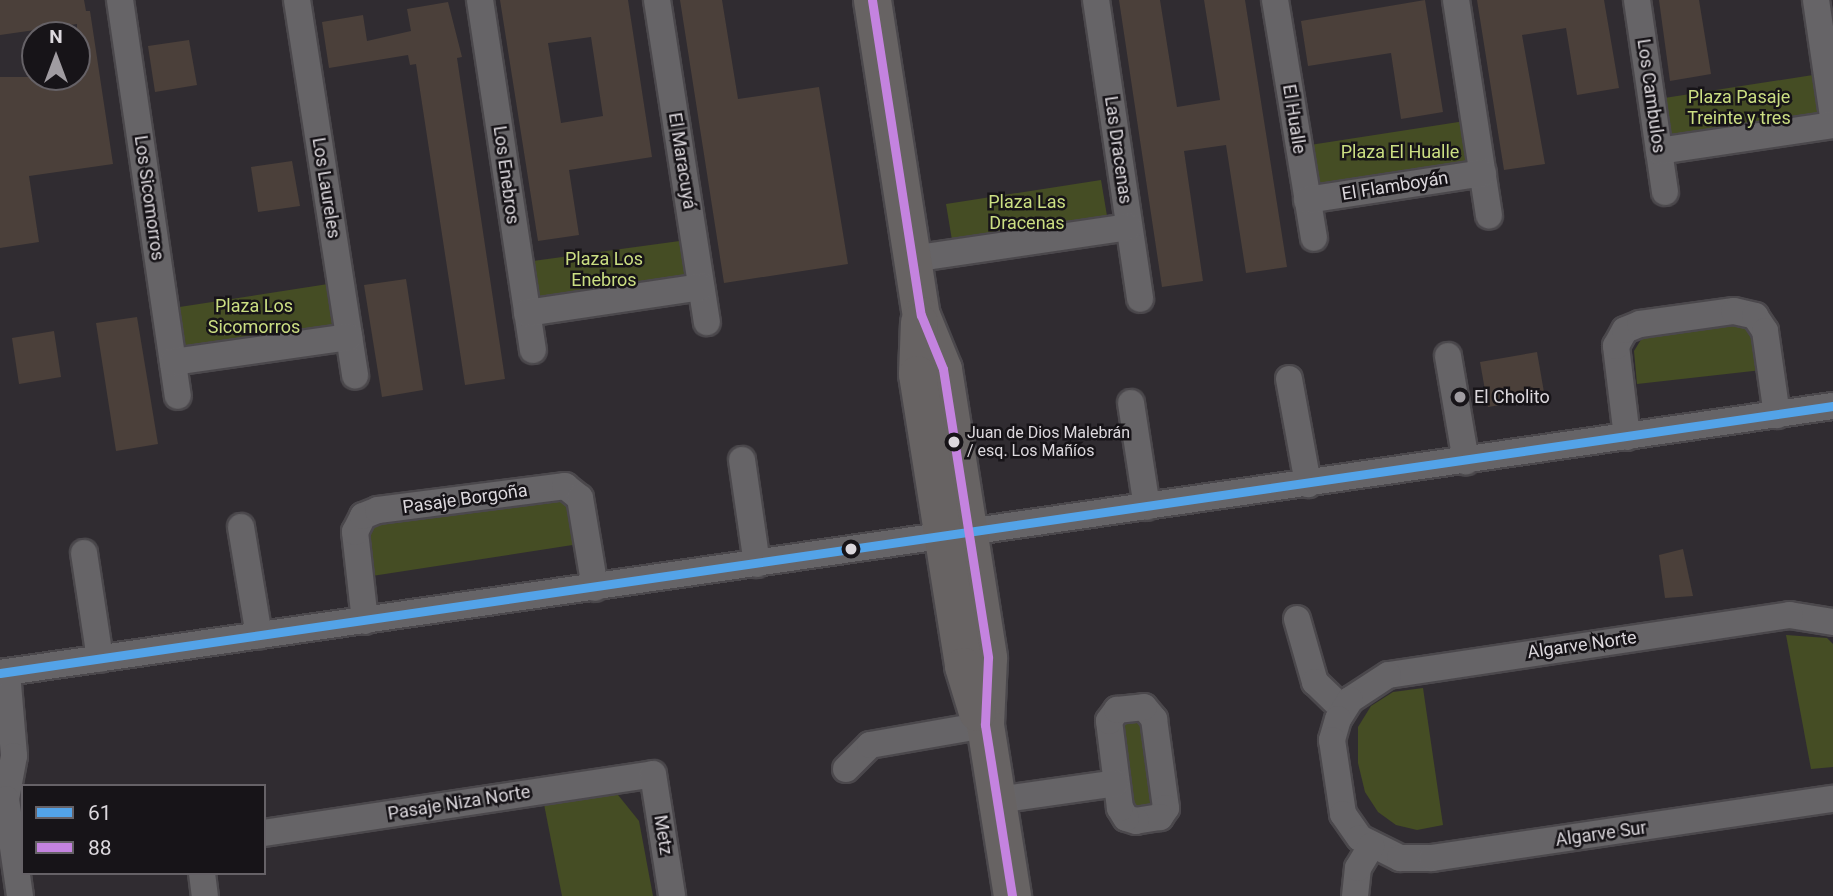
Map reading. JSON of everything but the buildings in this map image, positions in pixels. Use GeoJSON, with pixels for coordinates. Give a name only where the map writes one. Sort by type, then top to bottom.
{"type":"FeatureCollection","features":[{"type":"Feature","properties":{"kind":"street","name":"Los Sicomorros"},"geometry":{"type":"LineString","coordinates":[[120,0],[178,396]]}},
{"type":"Feature","properties":{"kind":"street","name":"Los Laureles"},"geometry":{"type":"LineString","coordinates":[[297,0],[355,376]]}},
{"type":"Feature","properties":{"kind":"street","name":"Los Enebros"},"geometry":{"type":"LineString","coordinates":[[480,0],[533,350]]}},
{"type":"Feature","properties":{"kind":"street","name":"El Maracuyá"},"geometry":{"type":"LineString","coordinates":[[657,0],[707,322]]}},
{"type":"Feature","properties":{"kind":"street"},"geometry":{"type":"LineString","coordinates":[[873,0],[921,314],[916,366],[956,535],[966,682],[985,725],[1012,896]]}},
{"type":"Feature","properties":{"kind":"street","name":"Las Dracenas"},"geometry":{"type":"LineString","coordinates":[[1096,0],[1140,299]]}},
{"type":"Feature","properties":{"kind":"street","name":"El Hualle"},"geometry":{"type":"LineString","coordinates":[[1275,0],[1314,239]]}},
{"type":"Feature","properties":{"kind":"street"},"geometry":{"type":"LineString","coordinates":[[1456,0],[1489,215]]}},
{"type":"Feature","properties":{"kind":"street","name":"Los Cambulos"},"geometry":{"type":"LineString","coordinates":[[1637,0],[1665,192]]}},
{"type":"Feature","properties":{"kind":"street"},"geometry":{"type":"LineString","coordinates":[[1816,0],[1833,117]]}},
{"type":"Feature","properties":{"kind":"street"},"geometry":{"type":"LineString","coordinates":[[1659,151],[1833,125]]}},
{"type":"Feature","properties":{"kind":"street","name":"El Flamboyán"},"geometry":{"type":"LineString","coordinates":[[1307,200],[1483,173]]}},
{"type":"Feature","properties":{"kind":"street"},"geometry":{"type":"LineString","coordinates":[[912,259],[1129,227]]}},
{"type":"Feature","properties":{"kind":"street"},"geometry":{"type":"LineString","coordinates":[[527,313],[701,287]]}},
{"type":"Feature","properties":{"kind":"street"},"geometry":{"type":"LineString","coordinates":[[1627,437],[1616,346],[1625,330],[1640,324],[1734,311],[1755,316],[1765,331],[1777,415]]}},
{"type":"Feature","properties":{"kind":"street"},"geometry":{"type":"LineString","coordinates":[[173,362],[349,337]]}},
{"type":"Feature","properties":{"kind":"street"},"geometry":{"type":"LineString","coordinates":[[1448,356],[1466,461]]}},
{"type":"Feature","properties":{"kind":"street"},"geometry":{"type":"LineString","coordinates":[[1289,379],[1308,484]]}},
{"type":"Feature","properties":{"kind":"street"},"geometry":{"type":"LineString","coordinates":[[1131,403],[1147,507]]}},
{"type":"Feature","properties":{"kind":"street"},"geometry":{"type":"LineString","coordinates":[[20,896],[3,795],[14,756],[3,673],[1833,406]]}},
{"type":"Feature","properties":{"kind":"street"},"geometry":{"type":"LineString","coordinates":[[742,460],[757,564]]}},
{"type":"Feature","properties":{"kind":"street","name":"Pasaje Borgoña"},"geometry":{"type":"LineString","coordinates":[[365,621],[355,532],[363,516],[378,510],[565,486],[580,498],[595,588]]}},
{"type":"Feature","properties":{"kind":"street"},"geometry":{"type":"LineString","coordinates":[[241,527],[259,636]]}},
{"type":"Feature","properties":{"kind":"street"},"geometry":{"type":"LineString","coordinates":[[84,553],[100,659]]}},
{"type":"Feature","properties":{"kind":"street","name":"Algarve Norte"},"geometry":{"type":"LineString","coordinates":[[1371,846],[1351,828],[1338,797],[1332,740],[1343,709],[1367,684],[1402,672],[1790,615],[1833,622]]}},
{"type":"Feature","properties":{"kind":"street"},"geometry":{"type":"LineString","coordinates":[[1297,619],[1315,682],[1343,709]]}},
{"type":"Feature","properties":{"kind":"street"},"geometry":{"type":"LineString","coordinates":[[846,769],[870,745],[985,725]]}},
{"type":"Feature","properties":{"kind":"street","name":"Pasaje Niza Norte"},"geometry":{"type":"LineString","coordinates":[[266,833],[653,774]]}},
{"type":"Feature","properties":{"kind":"street","name":"Metz"},"geometry":{"type":"LineString","coordinates":[[653,774],[672,896]]}},
{"type":"Feature","properties":{"kind":"street"},"geometry":{"type":"LineString","coordinates":[[997,800],[1116,783]]}},
{"type":"Feature","properties":{"kind":"street","name":"Algarve Sur"},"geometry":{"type":"LineString","coordinates":[[1371,846],[1400,858],[1432,858],[1833,799]]}},
{"type":"Feature","properties":{"kind":"street"},"geometry":{"type":"LineString","coordinates":[[1355,896],[1358,868],[1371,846]]}},
{"type":"Feature","properties":{"kind":"street"},"geometry":{"type":"LineString","coordinates":[[202,875],[205,896]]}},
{"type":"Feature","properties":{"kind":"green space","name":"Plaza Pasaje Treinte y tres"},"geometry":{"type":"Polygon","coordinates":[[[1813,75],[1820,117],[1665,141],[1658,99],[1813,75]]]}},
{"type":"Feature","properties":{"kind":"green space","name":"Plaza El Hualle"},"geometry":{"type":"Polygon","coordinates":[[[1465,121],[1472,163],[1316,187],[1310,145],[1465,121]]]}},
{"type":"Feature","properties":{"kind":"green space","name":"Plaza Las Dracenas"},"geometry":{"type":"Polygon","coordinates":[[[1101,180],[1108,222],[953,246],[946,204],[1101,180]]]}},
{"type":"Feature","properties":{"kind":"green space","name":"Plaza Los Enebros"},"geometry":{"type":"Polygon","coordinates":[[[687,240],[692,277],[538,299],[533,261],[687,240]]]}},
{"type":"Feature","properties":{"kind":"green space","name":"Plaza Los Sicomorros"},"geometry":{"type":"Polygon","coordinates":[[[328,284],[334,326],[179,350],[173,308],[328,284]]]}},
{"type":"Feature","properties":{"kind":"green space"},"geometry":{"type":"Polygon","coordinates":[[[1732,320],[1752,328],[1762,370],[1637,384],[1634,351],[1645,333],[1732,320]]]}},
{"type":"Feature","properties":{"kind":"green space"},"geometry":{"type":"Polygon","coordinates":[[[555,496],[570,500],[579,544],[372,576],[367,537],[371,524],[555,496]]]}},
{"type":"Feature","properties":{"kind":"green space"},"geometry":{"type":"Polygon","coordinates":[[[1786,635],[1827,638],[1833,644],[1833,767],[1811,769],[1786,635]]]}},
{"type":"Feature","properties":{"kind":"green space"},"geometry":{"type":"Polygon","coordinates":[[[1423,688],[1443,825],[1417,830],[1396,825],[1378,812],[1365,792],[1358,763],[1358,727],[1371,706],[1393,692],[1423,688]]]}},
{"type":"Feature","properties":{"kind":"green space"},"geometry":{"type":"Polygon","coordinates":[[[1146,716],[1160,805],[1132,809],[1118,721],[1146,716]]]}},
{"type":"Feature","properties":{"kind":"green space"},"geometry":{"type":"Polygon","coordinates":[[[610,785],[639,821],[653,896],[562,896],[543,799],[610,785]]]}},
{"type":"Feature","properties":{"kind":"transit line","name":"88"},"geometry":{"type":"LineString","coordinates":[[872,0],[921,315],[943,369],[988,658],[985,725],[1012,896]]}},
{"type":"Feature","properties":{"kind":"transit line","name":"61"},"geometry":{"type":"LineString","coordinates":[[0,673],[1833,406]]}},
{"type":"Feature","properties":{"kind":"place","name":"El Cholito"},"geometry":{"type":"Point","coordinates":[1460,397]}},
{"type":"Feature","properties":{"kind":"place","name":"Juan de Dios Malebrán / esq. Los Mañíos"},"geometry":{"type":"Point","coordinates":[954,442]}}]}
